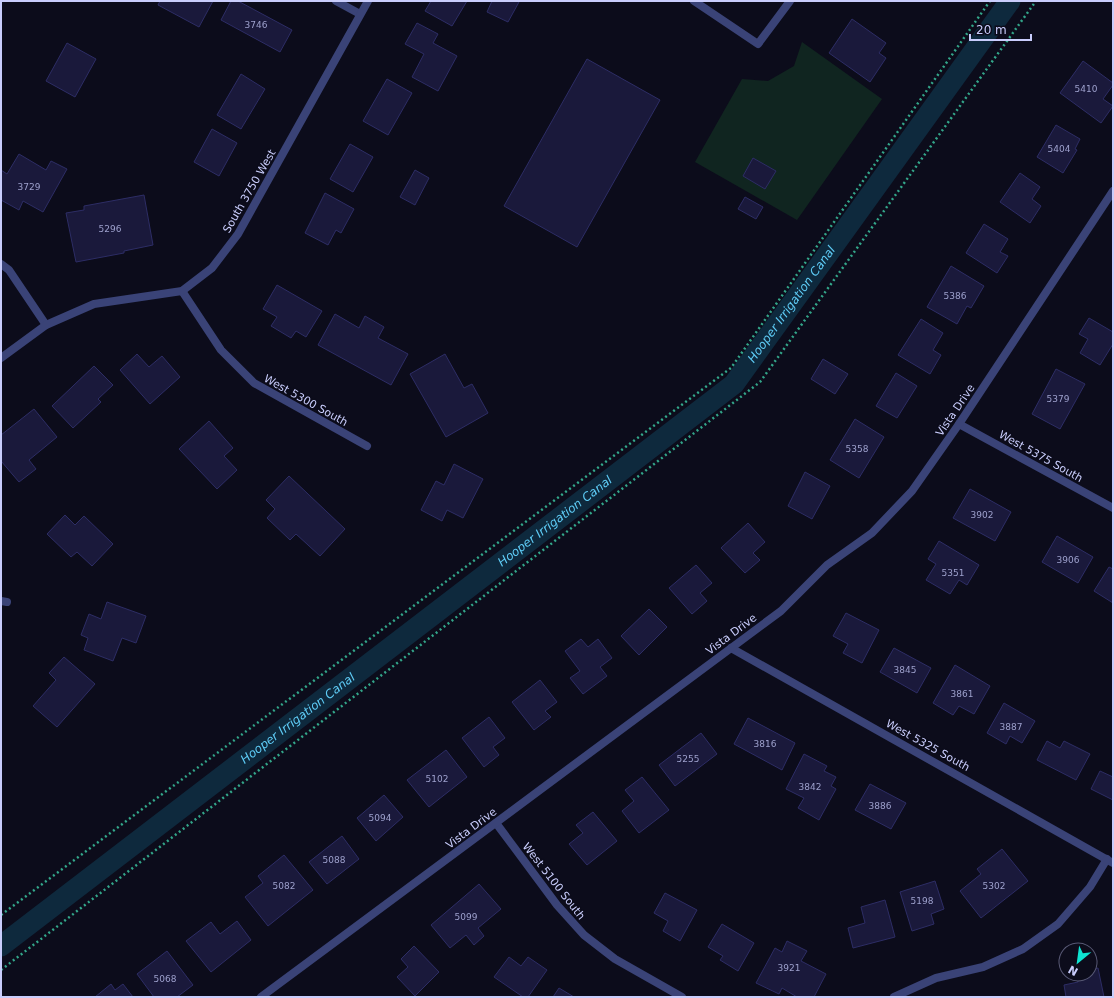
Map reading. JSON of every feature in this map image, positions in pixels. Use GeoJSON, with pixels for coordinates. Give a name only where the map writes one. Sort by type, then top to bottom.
{"type":"FeatureCollection","features":[{"type":"Feature","properties":{"kind":"street"},"geometry":{"type":"LineString","coordinates":[[336,1],[360,14]]}},
{"type":"Feature","properties":{"kind":"street","name":"South 3750 West"},"geometry":{"type":"LineString","coordinates":[[1,358],[46,325],[94,304],[182,291],[212,268],[238,234],[368,1]]}},
{"type":"Feature","properties":{"kind":"street"},"geometry":{"type":"LineString","coordinates":[[694,1],[758,44],[790,1]]}},
{"type":"Feature","properties":{"kind":"street","name":"Vista Drive"},"geometry":{"type":"LineString","coordinates":[[261,997],[781,611],[827,565],[872,533],[912,491],[959,424],[1113,191]]}},
{"type":"Feature","properties":{"kind":"street"},"geometry":{"type":"LineString","coordinates":[[1,264],[9,270],[46,325]]}},
{"type":"Feature","properties":{"kind":"street","name":"West 5300 South"},"geometry":{"type":"LineString","coordinates":[[182,291],[221,350],[254,383],[367,446]]}},
{"type":"Feature","properties":{"kind":"street","name":"West 5375 South"},"geometry":{"type":"LineString","coordinates":[[959,424],[1113,508]]}},
{"type":"Feature","properties":{"kind":"street","name":"West 5325 South"},"geometry":{"type":"LineString","coordinates":[[731,648],[1110,861]]}},
{"type":"Feature","properties":{"kind":"street","name":"West 5100 South"},"geometry":{"type":"LineString","coordinates":[[496,823],[556,905],[584,935],[615,959],[682,997]]}},
{"type":"Feature","properties":{"kind":"street"},"geometry":{"type":"LineString","coordinates":[[894,997],[936,978],[983,967],[1023,949],[1058,924],[1110,861]]}},
{"type":"Feature","properties":{"kind":"path"},"geometry":{"type":"LineString","coordinates":[[1,915],[731,368],[990,1]]}},
{"type":"Feature","properties":{"kind":"path"},"geometry":{"type":"LineString","coordinates":[[1,970],[760,382],[1036,1]]}},
{"type":"Feature","properties":{"kind":"green space"},"geometry":{"type":"Polygon","coordinates":[[[802,42],[882,99],[797,220],[695,162],[742,79],[768,81],[794,66],[802,42]]]}},
{"type":"Feature","properties":{"kind":"building"},"geometry":{"type":"Polygon","coordinates":[[[160,1],[213,1],[199,27],[158,5],[160,1]]]}},
{"type":"Feature","properties":{"kind":"building"},"geometry":{"type":"Polygon","coordinates":[[[231,1],[238,1],[292,30],[280,52],[221,20],[231,1]]]}},
{"type":"Feature","properties":{"kind":"building"},"geometry":{"type":"Polygon","coordinates":[[[431,1],[467,1],[452,26],[425,11],[431,1]]]}},
{"type":"Feature","properties":{"kind":"building"},"geometry":{"type":"Polygon","coordinates":[[[492,1],[519,2],[508,22],[487,12],[492,1]]]}},
{"type":"Feature","properties":{"kind":"building"},"geometry":{"type":"Polygon","coordinates":[[[852,19],[886,43],[879,53],[886,58],[870,82],[829,53],[852,19]]]}},
{"type":"Feature","properties":{"kind":"building"},"geometry":{"type":"Polygon","coordinates":[[[417,23],[438,34],[433,43],[457,56],[438,91],[412,77],[424,54],[405,44],[417,23]]]}},
{"type":"Feature","properties":{"kind":"building"},"geometry":{"type":"Polygon","coordinates":[[[67,43],[96,59],[75,97],[46,81],[67,43]]]}},
{"type":"Feature","properties":{"kind":"building"},"geometry":{"type":"Polygon","coordinates":[[[587,59],[660,100],[577,247],[504,206],[587,59]]]}},
{"type":"Feature","properties":{"kind":"building"},"geometry":{"type":"Polygon","coordinates":[[[1083,61],[1113,83],[1103,99],[1113,106],[1101,123],[1060,93],[1083,61]]]}},
{"type":"Feature","properties":{"kind":"building"},"geometry":{"type":"Polygon","coordinates":[[[241,74],[265,89],[241,129],[217,115],[241,74]]]}},
{"type":"Feature","properties":{"kind":"building"},"geometry":{"type":"Polygon","coordinates":[[[387,79],[412,93],[388,135],[363,121],[387,79]]]}},
{"type":"Feature","properties":{"kind":"building"},"geometry":{"type":"Polygon","coordinates":[[[1056,125],[1080,139],[1075,149],[1077,150],[1063,173],[1037,157],[1056,125]]]}},
{"type":"Feature","properties":{"kind":"building"},"geometry":{"type":"Polygon","coordinates":[[[212,129],[237,143],[219,176],[194,162],[212,129]]]}},
{"type":"Feature","properties":{"kind":"building"},"geometry":{"type":"Polygon","coordinates":[[[350,144],[373,157],[353,192],[330,179],[350,144]]]}},
{"type":"Feature","properties":{"kind":"building"},"geometry":{"type":"Polygon","coordinates":[[[19,154],[46,170],[51,161],[67,169],[43,212],[23,201],[19,210],[1,200],[1,170],[7,174],[19,154]]]}},
{"type":"Feature","properties":{"kind":"building"},"geometry":{"type":"Polygon","coordinates":[[[753,158],[776,171],[765,189],[743,176],[753,158]]]}},
{"type":"Feature","properties":{"kind":"building"},"geometry":{"type":"Polygon","coordinates":[[[415,170],[429,178],[415,205],[400,197],[415,170]]]}},
{"type":"Feature","properties":{"kind":"building"},"geometry":{"type":"Polygon","coordinates":[[[1020,173],[1040,187],[1032,199],[1041,206],[1030,223],[1000,202],[1020,173]]]}},
{"type":"Feature","properties":{"kind":"building"},"geometry":{"type":"Polygon","coordinates":[[[325,193],[354,209],[341,233],[336,230],[328,245],[305,233],[325,193]]]}},
{"type":"Feature","properties":{"kind":"building"},"geometry":{"type":"Polygon","coordinates":[[[144,195],[153,245],[124,251],[124,253],[76,262],[66,213],[84,210],[84,206],[144,195]]]}},
{"type":"Feature","properties":{"kind":"building"},"geometry":{"type":"Polygon","coordinates":[[[745,197],[763,207],[756,219],[738,209],[745,197]]]}},
{"type":"Feature","properties":{"kind":"building"},"geometry":{"type":"Polygon","coordinates":[[[984,224],[1008,239],[1000,252],[1008,256],[997,273],[966,253],[984,224]]]}},
{"type":"Feature","properties":{"kind":"building"},"geometry":{"type":"Polygon","coordinates":[[[951,266],[984,286],[971,308],[967,306],[957,324],[927,307],[951,266]]]}},
{"type":"Feature","properties":{"kind":"building"},"geometry":{"type":"Polygon","coordinates":[[[277,285],[322,311],[306,337],[296,331],[291,338],[271,326],[277,317],[263,309],[277,285]]]}},
{"type":"Feature","properties":{"kind":"building"},"geometry":{"type":"Polygon","coordinates":[[[335,314],[359,328],[365,316],[384,327],[378,338],[408,354],[391,385],[318,345],[335,314]]]}},
{"type":"Feature","properties":{"kind":"building"},"geometry":{"type":"Polygon","coordinates":[[[1089,318],[1113,332],[1113,344],[1100,365],[1080,353],[1088,339],[1079,334],[1089,318]]]}},
{"type":"Feature","properties":{"kind":"building"},"geometry":{"type":"Polygon","coordinates":[[[921,319],[943,333],[933,350],[941,355],[930,374],[898,355],[921,319]]]}},
{"type":"Feature","properties":{"kind":"building"},"geometry":{"type":"Polygon","coordinates":[[[137,354],[149,367],[162,356],[180,377],[150,404],[120,370],[137,354]]]}},
{"type":"Feature","properties":{"kind":"building"},"geometry":{"type":"Polygon","coordinates":[[[445,354],[464,388],[472,384],[488,413],[446,437],[410,374],[445,354]]]}},
{"type":"Feature","properties":{"kind":"building"},"geometry":{"type":"Polygon","coordinates":[[[823,359],[848,374],[835,394],[811,379],[823,359]]]}},
{"type":"Feature","properties":{"kind":"building"},"geometry":{"type":"Polygon","coordinates":[[[94,366],[113,385],[98,399],[101,402],[73,428],[52,406],[94,366]]]}},
{"type":"Feature","properties":{"kind":"building"},"geometry":{"type":"Polygon","coordinates":[[[1056,369],[1085,384],[1060,429],[1032,414],[1056,369]]]}},
{"type":"Feature","properties":{"kind":"building"},"geometry":{"type":"Polygon","coordinates":[[[896,373],[917,386],[897,418],[876,406],[896,373]]]}},
{"type":"Feature","properties":{"kind":"building"},"geometry":{"type":"Polygon","coordinates":[[[34,409],[57,437],[29,460],[36,469],[19,482],[1,461],[1,435],[34,409]]]}},
{"type":"Feature","properties":{"kind":"building"},"geometry":{"type":"Polygon","coordinates":[[[855,419],[884,437],[859,478],[830,460],[855,419]]]}},
{"type":"Feature","properties":{"kind":"building"},"geometry":{"type":"Polygon","coordinates":[[[209,421],[233,448],[224,456],[237,470],[217,489],[179,449],[209,421]]]}},
{"type":"Feature","properties":{"kind":"building"},"geometry":{"type":"Polygon","coordinates":[[[454,464],[483,479],[463,518],[447,510],[442,521],[421,510],[436,481],[444,485],[454,464]]]}},
{"type":"Feature","properties":{"kind":"building"},"geometry":{"type":"Polygon","coordinates":[[[805,472],[830,486],[812,519],[788,506],[805,472]]]}},
{"type":"Feature","properties":{"kind":"building"},"geometry":{"type":"Polygon","coordinates":[[[289,476],[345,529],[320,556],[296,534],[290,540],[267,518],[275,509],[266,500],[289,476]]]}},
{"type":"Feature","properties":{"kind":"building"},"geometry":{"type":"Polygon","coordinates":[[[970,489],[1011,512],[995,541],[953,518],[970,489]]]}},
{"type":"Feature","properties":{"kind":"building"},"geometry":{"type":"Polygon","coordinates":[[[65,515],[75,525],[84,516],[113,544],[92,566],[77,552],[71,557],[47,534],[65,515]]]}},
{"type":"Feature","properties":{"kind":"building"},"geometry":{"type":"Polygon","coordinates":[[[748,523],[765,542],[753,553],[760,560],[745,573],[721,548],[748,523]]]}},
{"type":"Feature","properties":{"kind":"building"},"geometry":{"type":"Polygon","coordinates":[[[1057,536],[1093,557],[1078,583],[1042,562],[1057,536]]]}},
{"type":"Feature","properties":{"kind":"building"},"geometry":{"type":"Polygon","coordinates":[[[939,541],[979,565],[967,585],[959,580],[950,594],[926,580],[936,564],[928,559],[939,541]]]}},
{"type":"Feature","properties":{"kind":"building"},"geometry":{"type":"Polygon","coordinates":[[[696,565],[712,583],[700,593],[707,601],[692,614],[669,588],[696,565]]]}},
{"type":"Feature","properties":{"kind":"building"},"geometry":{"type":"Polygon","coordinates":[[[1109,567],[1113,569],[1113,603],[1094,591],[1109,567]]]}},
{"type":"Feature","properties":{"kind":"building"},"geometry":{"type":"Polygon","coordinates":[[[107,602],[146,616],[136,643],[122,638],[113,661],[84,650],[88,638],[81,635],[89,614],[101,619],[107,602]]]}},
{"type":"Feature","properties":{"kind":"building"},"geometry":{"type":"Polygon","coordinates":[[[649,609],[667,627],[639,655],[621,636],[649,609]]]}},
{"type":"Feature","properties":{"kind":"building"},"geometry":{"type":"Polygon","coordinates":[[[846,613],[879,630],[862,663],[843,653],[848,644],[833,636],[846,613]]]}},
{"type":"Feature","properties":{"kind":"building"},"geometry":{"type":"Polygon","coordinates":[[[581,639],[588,647],[598,639],[612,658],[600,667],[607,676],[583,694],[570,678],[580,671],[565,651],[581,639]]]}},
{"type":"Feature","properties":{"kind":"building"},"geometry":{"type":"Polygon","coordinates":[[[894,648],[931,668],[917,693],[880,672],[894,648]]]}},
{"type":"Feature","properties":{"kind":"building"},"geometry":{"type":"Polygon","coordinates":[[[64,657],[95,684],[57,727],[33,706],[56,680],[49,673],[64,657]]]}},
{"type":"Feature","properties":{"kind":"building"},"geometry":{"type":"Polygon","coordinates":[[[955,665],[990,686],[974,714],[959,706],[953,715],[933,703],[955,665]]]}},
{"type":"Feature","properties":{"kind":"building"},"geometry":{"type":"Polygon","coordinates":[[[540,680],[557,702],[545,711],[551,717],[534,730],[512,702],[540,680]]]}},
{"type":"Feature","properties":{"kind":"building"},"geometry":{"type":"Polygon","coordinates":[[[1004,703],[1035,721],[1022,743],[1010,736],[1006,744],[987,733],[1004,703]]]}},
{"type":"Feature","properties":{"kind":"building"},"geometry":{"type":"Polygon","coordinates":[[[489,717],[505,738],[493,747],[499,755],[484,767],[462,738],[489,717]]]}},
{"type":"Feature","properties":{"kind":"building"},"geometry":{"type":"Polygon","coordinates":[[[748,718],[795,743],[782,770],[734,744],[748,718]]]}},
{"type":"Feature","properties":{"kind":"building"},"geometry":{"type":"Polygon","coordinates":[[[701,733],[717,754],[675,786],[659,765],[701,733]]]}},
{"type":"Feature","properties":{"kind":"building"},"geometry":{"type":"Polygon","coordinates":[[[1047,741],[1060,748],[1064,741],[1090,754],[1076,780],[1037,760],[1047,741]]]}},
{"type":"Feature","properties":{"kind":"building"},"geometry":{"type":"Polygon","coordinates":[[[446,750],[467,777],[429,807],[407,780],[446,750]]]}},
{"type":"Feature","properties":{"kind":"building"},"geometry":{"type":"Polygon","coordinates":[[[804,754],[827,766],[824,771],[836,777],[831,786],[836,789],[819,820],[798,808],[804,798],[786,789],[804,754]]]}},
{"type":"Feature","properties":{"kind":"building"},"geometry":{"type":"Polygon","coordinates":[[[1100,771],[1113,777],[1113,800],[1091,789],[1100,771]]]}},
{"type":"Feature","properties":{"kind":"building"},"geometry":{"type":"Polygon","coordinates":[[[642,777],[669,810],[639,833],[622,811],[634,801],[625,790],[642,777]]]}},
{"type":"Feature","properties":{"kind":"building"},"geometry":{"type":"Polygon","coordinates":[[[870,784],[906,803],[891,829],[855,810],[870,784]]]}},
{"type":"Feature","properties":{"kind":"building"},"geometry":{"type":"Polygon","coordinates":[[[384,795],[403,817],[376,841],[357,818],[384,795]]]}},
{"type":"Feature","properties":{"kind":"building"},"geometry":{"type":"Polygon","coordinates":[[[593,812],[617,841],[587,865],[569,844],[583,833],[576,825],[593,812]]]}},
{"type":"Feature","properties":{"kind":"building"},"geometry":{"type":"Polygon","coordinates":[[[342,836],[359,859],[327,884],[309,862],[342,836]]]}},
{"type":"Feature","properties":{"kind":"building"},"geometry":{"type":"Polygon","coordinates":[[[1002,849],[1028,881],[981,918],[960,891],[981,874],[977,869],[1002,849]]]}},
{"type":"Feature","properties":{"kind":"building"},"geometry":{"type":"Polygon","coordinates":[[[284,855],[313,890],[268,926],[245,897],[263,883],[258,876],[284,855]]]}},
{"type":"Feature","properties":{"kind":"building"},"geometry":{"type":"Polygon","coordinates":[[[935,881],[944,909],[931,914],[934,924],[912,931],[900,892],[935,881]]]}},
{"type":"Feature","properties":{"kind":"building"},"geometry":{"type":"Polygon","coordinates":[[[479,884],[501,909],[478,928],[484,936],[474,945],[466,935],[450,948],[431,925],[479,884]]]}},
{"type":"Feature","properties":{"kind":"building"},"geometry":{"type":"Polygon","coordinates":[[[665,893],[697,910],[680,941],[663,931],[668,921],[654,913],[665,893]]]}},
{"type":"Feature","properties":{"kind":"building"},"geometry":{"type":"Polygon","coordinates":[[[885,900],[895,937],[853,948],[848,928],[865,923],[861,907],[885,900]]]}},
{"type":"Feature","properties":{"kind":"building"},"geometry":{"type":"Polygon","coordinates":[[[237,921],[251,940],[211,972],[186,941],[211,922],[220,934],[237,921]]]}},
{"type":"Feature","properties":{"kind":"building"},"geometry":{"type":"Polygon","coordinates":[[[722,924],[754,943],[738,971],[720,960],[723,956],[708,947],[722,924]]]}},
{"type":"Feature","properties":{"kind":"building"},"geometry":{"type":"Polygon","coordinates":[[[787,941],[807,951],[801,961],[826,974],[814,997],[797,997],[782,988],[779,994],[756,983],[775,948],[782,952],[787,941]]]}},
{"type":"Feature","properties":{"kind":"building"},"geometry":{"type":"Polygon","coordinates":[[[414,946],[439,972],[415,996],[397,977],[408,967],[401,959],[414,946]]]}},
{"type":"Feature","properties":{"kind":"building"},"geometry":{"type":"Polygon","coordinates":[[[167,951],[193,985],[177,997],[154,997],[137,974],[167,951]]]}},
{"type":"Feature","properties":{"kind":"building"},"geometry":{"type":"Polygon","coordinates":[[[509,957],[521,966],[528,957],[547,970],[528,997],[523,997],[494,977],[509,957]]]}},
{"type":"Feature","properties":{"kind":"building"},"geometry":{"type":"Polygon","coordinates":[[[1098,968],[1104,997],[1066,997],[1064,985],[1078,982],[1098,982],[1098,968]]]}},
{"type":"Feature","properties":{"kind":"building"},"geometry":{"type":"Polygon","coordinates":[[[111,984],[115,990],[123,984],[133,997],[95,997],[111,984]]]}},
{"type":"Feature","properties":{"kind":"building"},"geometry":{"type":"Polygon","coordinates":[[[559,988],[574,997],[553,997],[559,988]]]}},
{"type":"Feature","properties":{"kind":"waterway","name":"Hooper Irrigation Canal"},"geometry":{"type":"LineString","coordinates":[[1,946],[734,384],[1010,1]]}}]}
